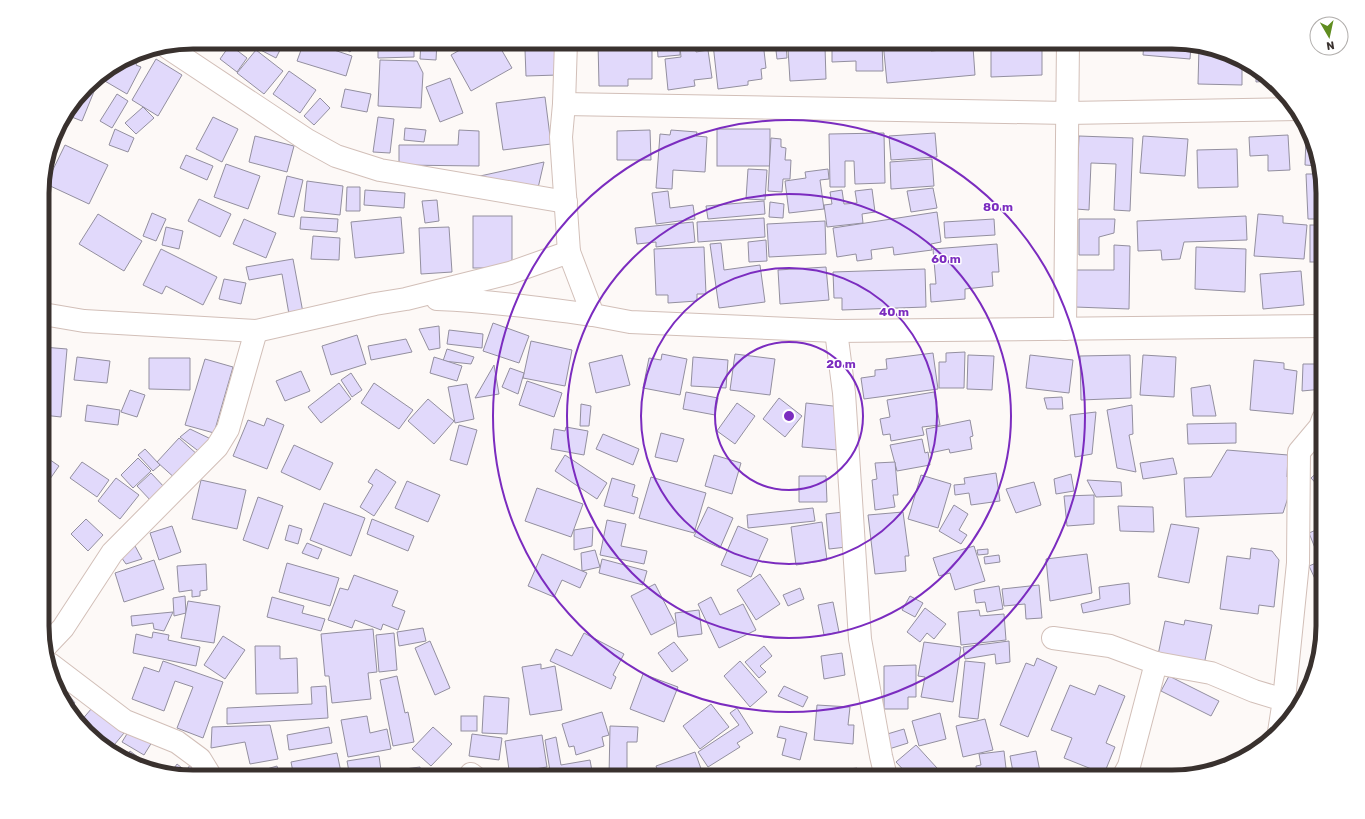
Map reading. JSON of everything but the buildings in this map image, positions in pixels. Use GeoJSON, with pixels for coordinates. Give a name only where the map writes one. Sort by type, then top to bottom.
{"type":"FeatureCollection","features":[{"type":"Feature","properties":{"kind":"street"},"geometry":{"type":"LineString","coordinates":[[566,49],[564,104],[561,137],[569,252],[593,315]]}},
{"type":"Feature","properties":{"kind":"street"},"geometry":{"type":"LineString","coordinates":[[1065,329],[1068,49]]}},
{"type":"Feature","properties":{"kind":"street"},"geometry":{"type":"LineString","coordinates":[[172,50],[307,140],[336,156],[380,170],[566,202]]}},
{"type":"Feature","properties":{"kind":"street"},"geometry":{"type":"LineString","coordinates":[[564,104],[1067,113],[1289,109]]}},
{"type":"Feature","properties":{"kind":"street"},"geometry":{"type":"LineString","coordinates":[[49,315],[84,321],[256,331],[375,304],[406,299],[510,273],[569,252]]}},
{"type":"Feature","properties":{"kind":"street"},"geometry":{"type":"LineString","coordinates":[[406,299],[470,300],[593,315],[630,322],[836,331],[1316,326]]}},
{"type":"Feature","properties":{"kind":"street"},"geometry":{"type":"LineString","coordinates":[[50,642],[63,628],[112,553],[217,447],[228,429],[256,331]]}},
{"type":"Feature","properties":{"kind":"street"},"geometry":{"type":"LineString","coordinates":[[836,331],[844,393],[860,639],[884,770]]}},
{"type":"Feature","properties":{"kind":"street"},"geometry":{"type":"LineString","coordinates":[[1282,719],[1298,563],[1299,452],[1316,432]]}},
{"type":"Feature","properties":{"kind":"street"},"geometry":{"type":"LineString","coordinates":[[1053,638],[1110,646],[1156,663],[1211,673],[1254,691],[1284,700]]}},
{"type":"Feature","properties":{"kind":"street"},"geometry":{"type":"LineString","coordinates":[[1127,770],[1156,663]]}},
{"type":"Feature","properties":{"kind":"street"},"geometry":{"type":"LineString","coordinates":[[56,668],[125,721],[177,742],[200,758],[207,770]]}}]}
